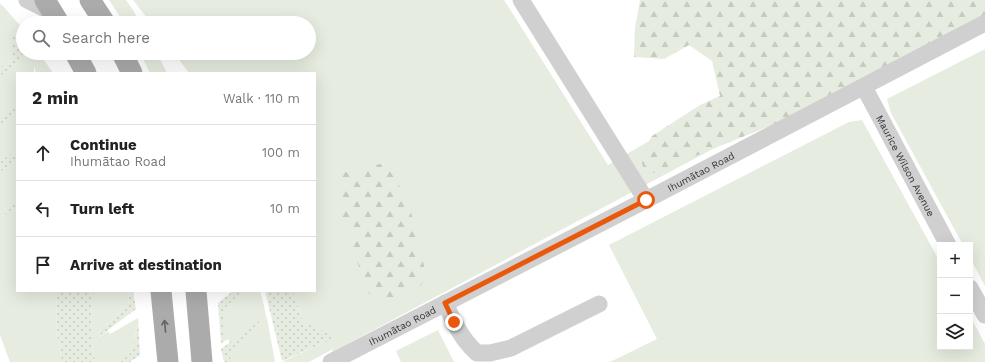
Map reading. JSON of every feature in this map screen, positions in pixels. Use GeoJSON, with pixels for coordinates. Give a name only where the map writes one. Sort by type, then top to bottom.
{"type":"FeatureCollection","features":[{"type":"Feature","properties":{"kind":"main road"},"geometry":{"type":"LineString","coordinates":[[90,0],[100,16]]}},
{"type":"Feature","properties":{"kind":"main road"},"geometry":{"type":"LineString","coordinates":[[79,60],[85,72]]}},
{"type":"Feature","properties":{"kind":"main road"},"geometry":{"type":"LineString","coordinates":[[126,60],[132,72]]}},
{"type":"Feature","properties":{"kind":"main road"},"geometry":{"type":"LineString","coordinates":[[161,292],[168,362]]}},
{"type":"Feature","properties":{"kind":"main road"},"geometry":{"type":"LineString","coordinates":[[196,292],[202,362]]}},
{"type":"Feature","properties":{"kind":"street"},"geometry":{"type":"LineString","coordinates":[[27,0],[52,12]]}},
{"type":"Feature","properties":{"kind":"street"},"geometry":{"type":"LineString","coordinates":[[521,0],[646,200]]}},
{"type":"Feature","properties":{"kind":"street","name":"Ihumātao Road"},"geometry":{"type":"LineString","coordinates":[[331,362],[985,23]]}},
{"type":"Feature","properties":{"kind":"street","name":"Maurice Wilson Avenue"},"geometry":{"type":"LineString","coordinates":[[864,87],[946,242]]}},
{"type":"Feature","properties":{"kind":"street"},"geometry":{"type":"LineString","coordinates":[[973,294],[985,316]]}},
{"type":"Feature","properties":{"kind":"street"},"geometry":{"type":"LineString","coordinates":[[445,303],[454,322],[470,347],[477,353],[490,353],[510,348],[599,304]]}},
{"type":"Feature","properties":{"kind":"green space"},"geometry":{"type":"Polygon","coordinates":[[[109,0],[126,0],[136,16],[119,16],[109,0]]]}},
{"type":"Feature","properties":{"kind":"green space"},"geometry":{"type":"Polygon","coordinates":[[[133,0],[504,0],[608,165],[745,85],[985,0],[985,4],[332,352],[333,349],[309,362],[282,362],[336,337],[303,322],[293,292],[316,292],[316,72],[188,72],[179,60],[316,60],[316,16],[146,16],[133,0]]]}},
{"type":"Feature","properties":{"kind":"green space"},"geometry":{"type":"Polygon","coordinates":[[[640,0],[985,0],[985,16],[789,118],[646,176],[640,157],[652,136],[700,105],[720,96],[712,61],[689,45],[664,59],[634,57],[635,28],[640,0]]]}},
{"type":"Feature","properties":{"kind":"green space"},"geometry":{"type":"Polygon","coordinates":[[[0,4],[16,21],[16,37],[11,27],[11,58],[0,68],[0,4]]]}},
{"type":"Feature","properties":{"kind":"green space"},"geometry":{"type":"Polygon","coordinates":[[[11,25],[16,36],[16,60],[21,60],[0,76],[0,68],[11,58],[11,25]]]}},
{"type":"Feature","properties":{"kind":"green space"},"geometry":{"type":"Polygon","coordinates":[[[985,49],[985,286],[973,264],[973,242],[961,242],[891,113],[887,99],[985,49]]]}},
{"type":"Feature","properties":{"kind":"green space"},"geometry":{"type":"Polygon","coordinates":[[[21,60],[44,60],[52,72],[36,72],[34,66],[34,72],[16,72],[16,104],[0,117],[0,76],[21,60]]]}},
{"type":"Feature","properties":{"kind":"green space"},"geometry":{"type":"Polygon","coordinates":[[[144,60],[160,60],[166,72],[150,72],[144,60]]]}},
{"type":"Feature","properties":{"kind":"green space"},"geometry":{"type":"Polygon","coordinates":[[[16,104],[16,113],[0,125],[0,117],[16,104]]]}},
{"type":"Feature","properties":{"kind":"green space"},"geometry":{"type":"Polygon","coordinates":[[[16,113],[16,150],[0,162],[0,125],[16,113]]]}},
{"type":"Feature","properties":{"kind":"green space"},"geometry":{"type":"Polygon","coordinates":[[[862,120],[937,257],[937,350],[973,350],[973,322],[985,344],[985,362],[610,362],[657,339],[609,245],[849,122],[862,120]]]}},
{"type":"Feature","properties":{"kind":"green space"},"geometry":{"type":"Polygon","coordinates":[[[16,150],[16,160],[0,172],[0,162],[16,150]]]}},
{"type":"Feature","properties":{"kind":"green space"},"geometry":{"type":"Polygon","coordinates":[[[16,160],[16,200],[0,213],[0,172],[16,160]]]}},
{"type":"Feature","properties":{"kind":"green space"},"geometry":{"type":"Polygon","coordinates":[[[383,163],[396,179],[411,212],[426,274],[421,286],[386,301],[369,294],[341,214],[337,174],[383,163]]]}},
{"type":"Feature","properties":{"kind":"green space"},"geometry":{"type":"Polygon","coordinates":[[[16,200],[16,207],[0,218],[0,213],[16,200]]]}},
{"type":"Feature","properties":{"kind":"green space"},"geometry":{"type":"Polygon","coordinates":[[[16,207],[16,292],[57,292],[56,314],[58,340],[62,362],[10,362],[0,335],[0,218],[16,207]]]}},
{"type":"Feature","properties":{"kind":"green space"},"geometry":{"type":"Polygon","coordinates":[[[57,292],[97,292],[91,296],[92,337],[128,306],[129,292],[133,292],[136,309],[92,342],[95,362],[62,362],[58,340],[56,314],[57,292]]]}},
{"type":"Feature","properties":{"kind":"green space"},"geometry":{"type":"Polygon","coordinates":[[[97,292],[129,292],[128,306],[92,337],[91,296],[97,292]]]}},
{"type":"Feature","properties":{"kind":"green space"},"geometry":{"type":"Polygon","coordinates":[[[232,292],[242,292],[225,308],[225,341],[221,343],[218,303],[232,292]]]}},
{"type":"Feature","properties":{"kind":"green space"},"geometry":{"type":"Polygon","coordinates":[[[242,292],[260,292],[266,316],[230,343],[228,339],[225,341],[225,308],[242,292]]]}},
{"type":"Feature","properties":{"kind":"green space"},"geometry":{"type":"Polygon","coordinates":[[[265,292],[293,292],[303,322],[337,337],[282,361],[265,292]]]}},
{"type":"Feature","properties":{"kind":"green space"},"geometry":{"type":"Polygon","coordinates":[[[266,316],[267,318],[264,319],[230,352],[230,362],[224,362],[221,349],[266,316]]]}},
{"type":"Feature","properties":{"kind":"green space"},"geometry":{"type":"Polygon","coordinates":[[[138,318],[133,351],[119,362],[95,362],[92,342],[108,331],[110,334],[138,318]]]}},
{"type":"Feature","properties":{"kind":"green space"},"geometry":{"type":"Polygon","coordinates":[[[138,318],[140,355],[130,362],[119,362],[133,351],[138,318]]]}},
{"type":"Feature","properties":{"kind":"green space"},"geometry":{"type":"Polygon","coordinates":[[[267,318],[275,362],[230,362],[230,352],[264,319],[267,318]]]}},
{"type":"Feature","properties":{"kind":"green space"},"geometry":{"type":"Polygon","coordinates":[[[438,330],[454,362],[401,362],[396,351],[438,330]]]}},
{"type":"Feature","properties":{"kind":"route"},"geometry":{"type":"LineString","coordinates":[[454,322],[445,303],[646,200]]}}]}
